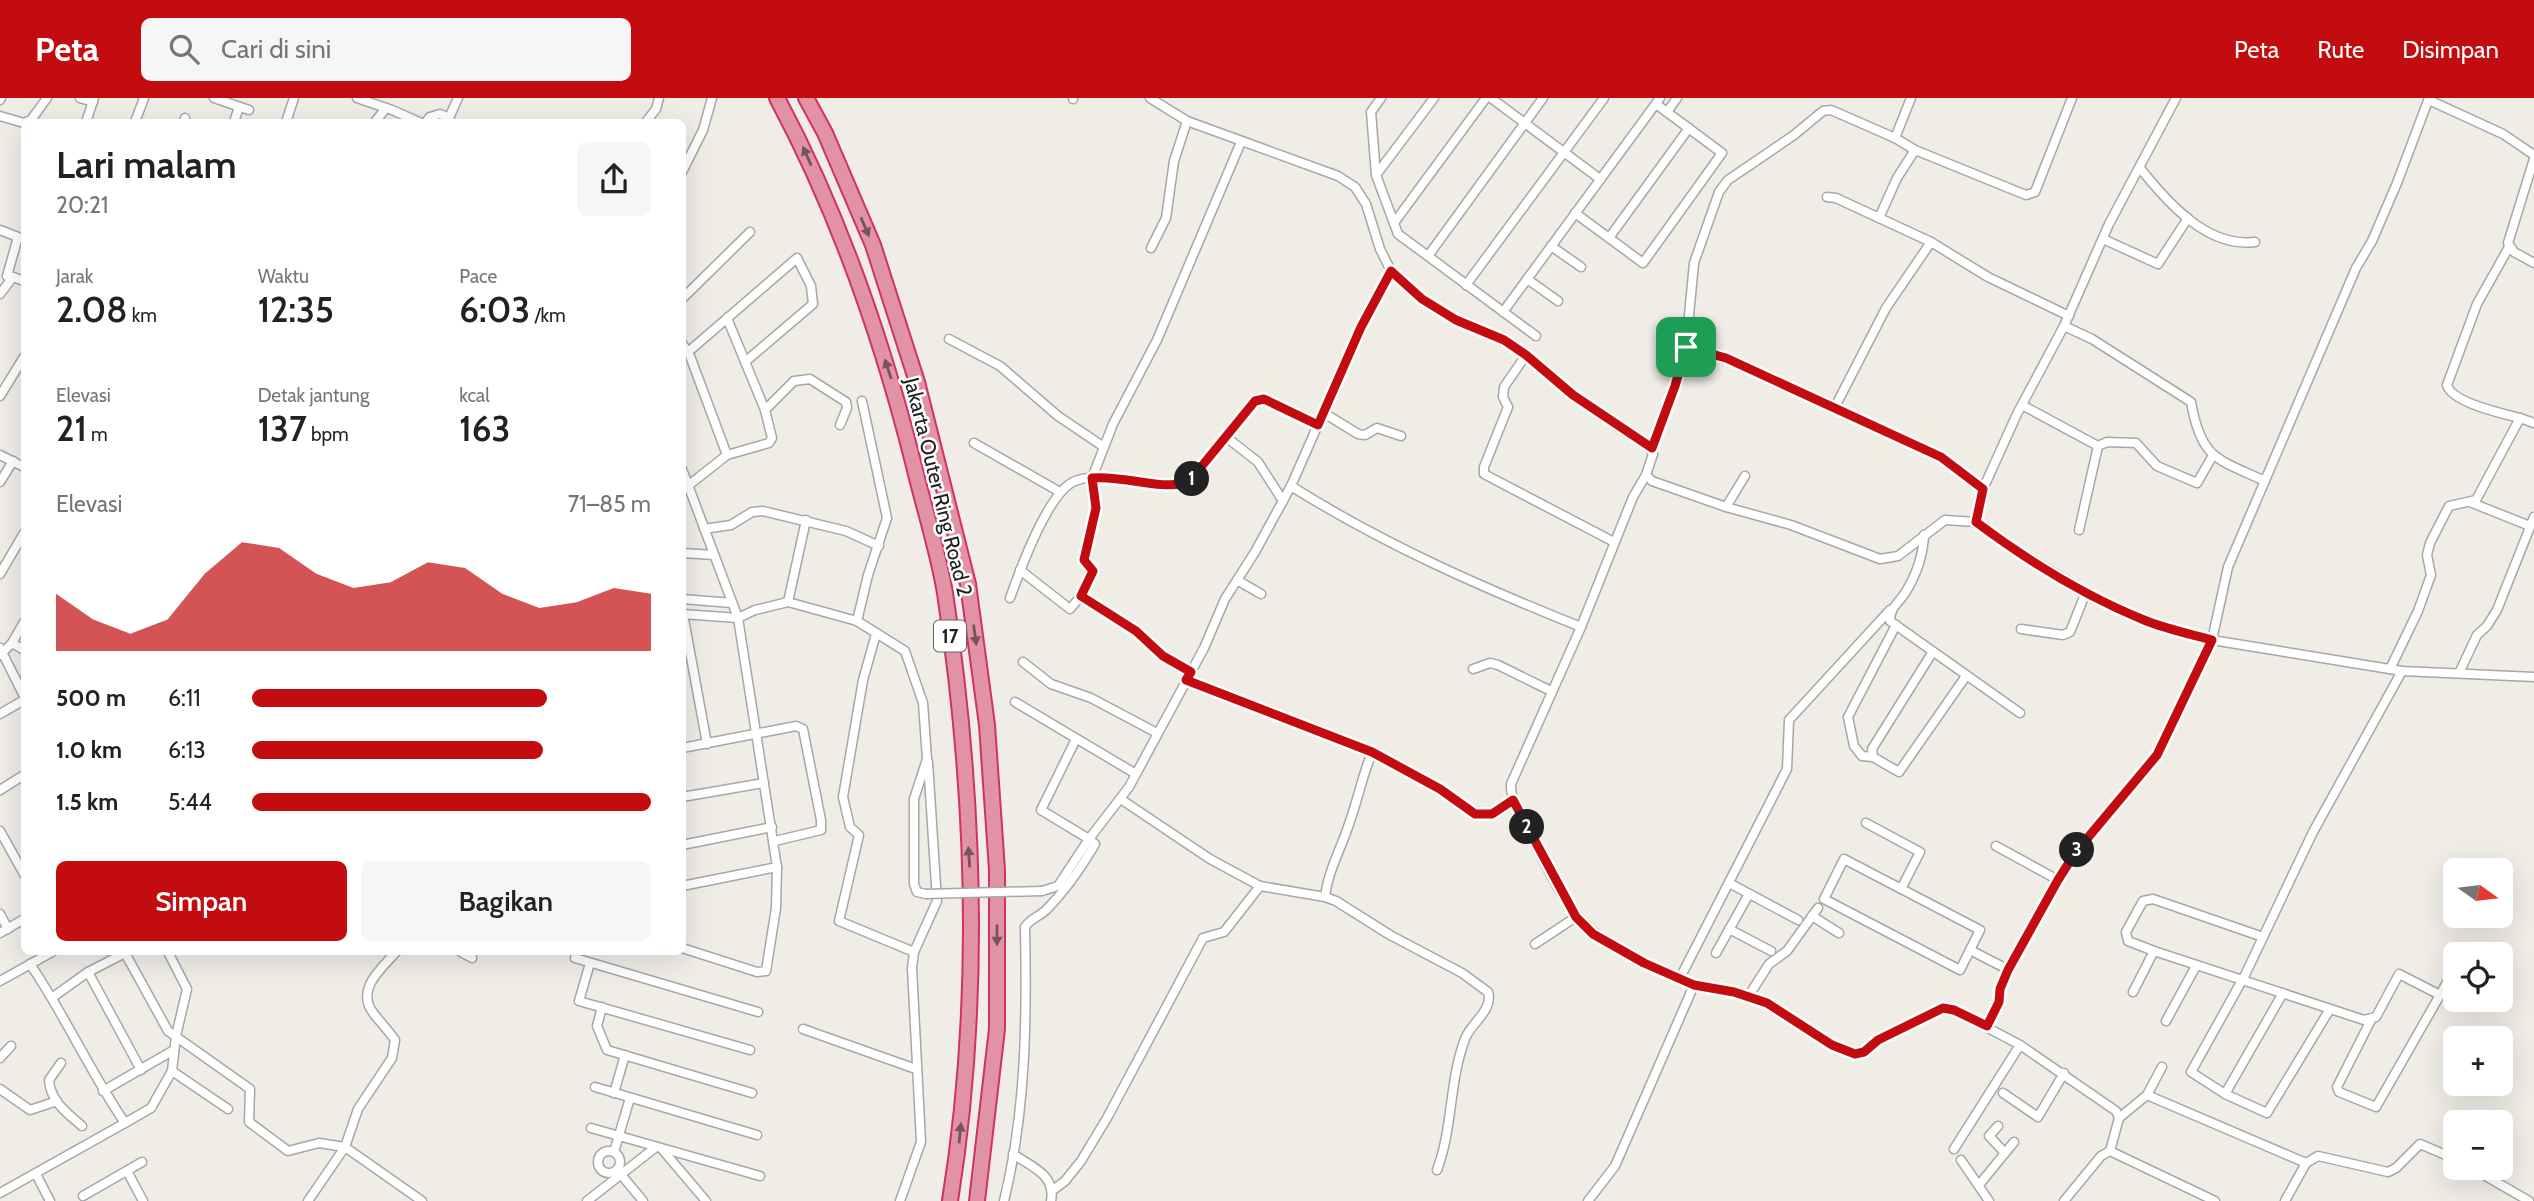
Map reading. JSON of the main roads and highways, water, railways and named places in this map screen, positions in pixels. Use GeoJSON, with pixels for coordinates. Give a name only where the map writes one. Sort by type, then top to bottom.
{"type":"FeatureCollection","features":[{"type":"Feature","properties":{"kind":"highway","name":"Jakarta Outer Ring Road 2"},"geometry":{"type":"LineString","coordinates":[[777,98],[800,140],[850,253],[895,392],[944,590],[961,726],[971,877],[969,1034],[959,1145],[950,1201]]}},
{"type":"Feature","properties":{"kind":"highway","name":"Jakarta Outer Ring Road 2"},"geometry":{"type":"LineString","coordinates":[[806,98],[825,132],[873,245],[917,382],[968,584],[987,725],[997,870],[998,1029],[977,1201]]}}]}
